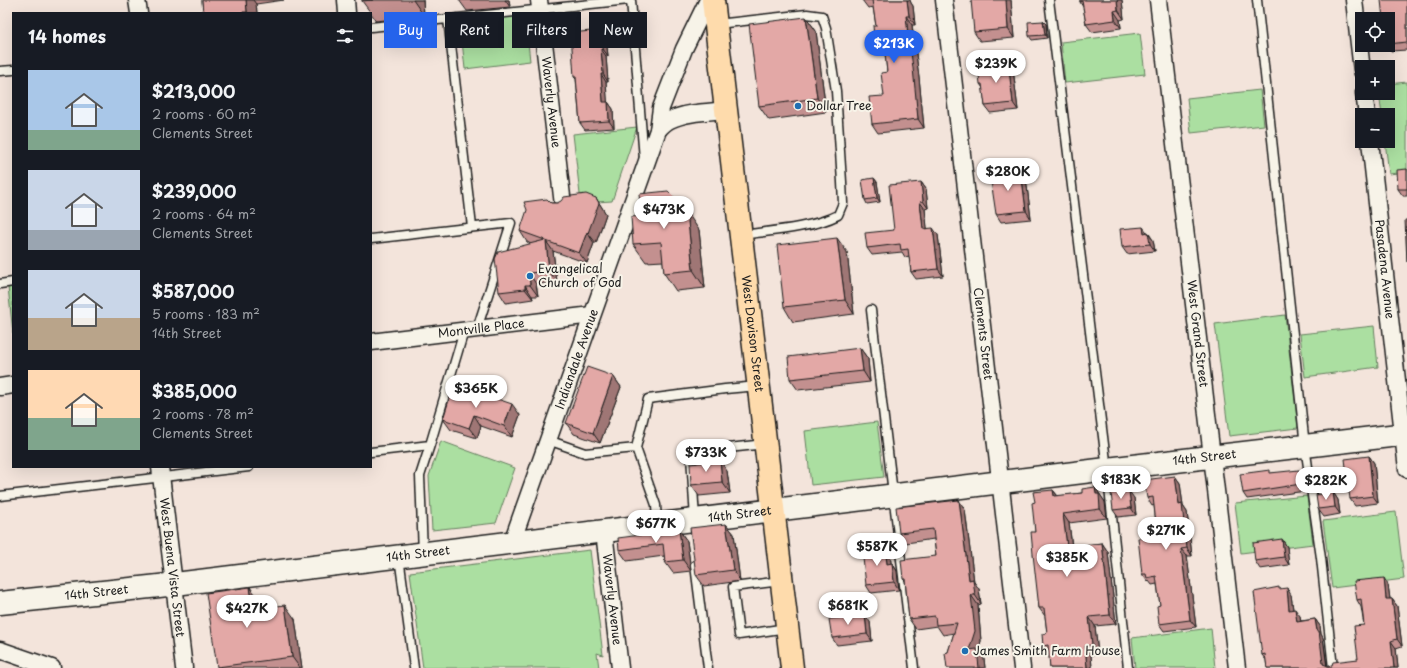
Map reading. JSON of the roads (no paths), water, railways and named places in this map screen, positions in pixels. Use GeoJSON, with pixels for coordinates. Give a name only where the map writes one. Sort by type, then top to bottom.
{"type":"FeatureCollection","features":[{"type":"Feature","properties":{"kind":"highway","name":"West Davison Street"},"geometry":{"type":"LineString","coordinates":[[713,0],[792,668]]}},
{"type":"Feature","properties":{"kind":"street"},"geometry":{"type":"LineString","coordinates":[[138,0],[139,12]]}},
{"type":"Feature","properties":{"kind":"street"},"geometry":{"type":"LineString","coordinates":[[346,0],[347,12]]}},
{"type":"Feature","properties":{"kind":"street","name":"Indiandale Avenue"},"geometry":{"type":"LineString","coordinates":[[512,542],[645,168],[658,130],[661,108],[684,49],[708,0]]}},
{"type":"Feature","properties":{"kind":"street","name":"Clements Street"},"geometry":{"type":"LineString","coordinates":[[944,0],[1022,668]]}},
{"type":"Feature","properties":{"kind":"street","name":"West Grand Street"},"geometry":{"type":"LineString","coordinates":[[1158,0],[1237,668]]}},
{"type":"Feature","properties":{"kind":"street"},"geometry":{"type":"LineString","coordinates":[[1354,0],[1361,60]]}},
{"type":"Feature","properties":{"kind":"street","name":"Waverly Avenue"},"geometry":{"type":"LineString","coordinates":[[540,4],[563,205]]}},
{"type":"Feature","properties":{"kind":"street"},"geometry":{"type":"LineString","coordinates":[[658,130],[669,120],[692,114],[726,110]]}},
{"type":"Feature","properties":{"kind":"street","name":"Pasadena Avenue"},"geometry":{"type":"LineString","coordinates":[[1371,148],[1405,435],[1407,469]]}},
{"type":"Feature","properties":{"kind":"street","name":"Montville Place"},"geometry":{"type":"LineString","coordinates":[[372,342],[592,315]]}},
{"type":"Feature","properties":{"kind":"street"},"geometry":{"type":"LineString","coordinates":[[0,387],[12,385]]}},
{"type":"Feature","properties":{"kind":"street","name":"14th Street"},"geometry":{"type":"LineString","coordinates":[[0,603],[657,525],[692,524],[774,510],[1107,469],[1405,435]]}},
{"type":"Feature","properties":{"kind":"street","name":"West Buena Vista Street"},"geometry":{"type":"LineString","coordinates":[[161,472],[184,668]]}},
{"type":"Feature","properties":{"kind":"street","name":"Waverly Avenue"},"geometry":{"type":"LineString","coordinates":[[604,532],[620,668]]}},
{"type":"Feature","properties":{"kind":"street"},"geometry":{"type":"LineString","coordinates":[[0,650],[52,668]]}},
{"type":"Feature","properties":{"kind":"lane"},"geometry":{"type":"LineString","coordinates":[[491,12],[540,4],[630,0],[645,168]]}},
{"type":"Feature","properties":{"kind":"lane"},"geometry":{"type":"LineString","coordinates":[[1049,0],[1107,469],[1128,668]]}},
{"type":"Feature","properties":{"kind":"lane"},"geometry":{"type":"LineString","coordinates":[[1257,0],[1305,446],[1321,558],[1333,668]]}},
{"type":"Feature","properties":{"kind":"lane"},"geometry":{"type":"LineString","coordinates":[[716,24],[807,14],[822,16],[826,28],[836,91],[843,203],[838,215],[829,220],[741,235]]}},
{"type":"Feature","properties":{"kind":"lane"},"geometry":{"type":"LineString","coordinates":[[372,27],[445,19]]}},
{"type":"Feature","properties":{"kind":"lane"},"geometry":{"type":"LineString","coordinates":[[451,48],[472,227]]}},
{"type":"Feature","properties":{"kind":"lane"},"geometry":{"type":"LineString","coordinates":[[0,71],[12,70]]}},
{"type":"Feature","properties":{"kind":"lane"},"geometry":{"type":"LineString","coordinates":[[372,239],[511,223],[470,330],[420,476],[423,553]]}},
{"type":"Feature","properties":{"kind":"lane"},"geometry":{"type":"LineString","coordinates":[[0,284],[12,282]]}},
{"type":"Feature","properties":{"kind":"lane"},"geometry":{"type":"LineString","coordinates":[[871,310],[914,668]]}},
{"type":"Feature","properties":{"kind":"lane"},"geometry":{"type":"LineString","coordinates":[[657,525],[656,505],[636,448],[648,399],[759,386]]}},
{"type":"Feature","properties":{"kind":"lane"},"geometry":{"type":"LineString","coordinates":[[548,440],[585,454],[636,448]]}},
{"type":"Feature","properties":{"kind":"lane"},"geometry":{"type":"LineString","coordinates":[[692,524],[692,452],[766,444]]}},
{"type":"Feature","properties":{"kind":"lane"},"geometry":{"type":"LineString","coordinates":[[372,452],[430,445]]}},
{"type":"Feature","properties":{"kind":"lane"},"geometry":{"type":"LineString","coordinates":[[0,496],[161,472],[231,468]]}},
{"type":"Feature","properties":{"kind":"lane"},"geometry":{"type":"LineString","coordinates":[[399,556],[414,668]]}},
{"type":"Feature","properties":{"kind":"lane"},"geometry":{"type":"LineString","coordinates":[[695,560],[708,668]]}},
{"type":"Feature","properties":{"kind":"lane"},"geometry":{"type":"LineString","coordinates":[[782,581],[733,587],[739,635],[787,628]]}},
{"type":"Feature","properties":{"kind":"place","name":"Dollar Tree"},"geometry":{"type":"Point","coordinates":[798,106]}},
{"type":"Feature","properties":{"kind":"place","name":"Evangelical Church of God"},"geometry":{"type":"Point","coordinates":[530,276]}},
{"type":"Feature","properties":{"kind":"place","name":"James Smith Farm House"},"geometry":{"type":"Point","coordinates":[965,651]}}]}
